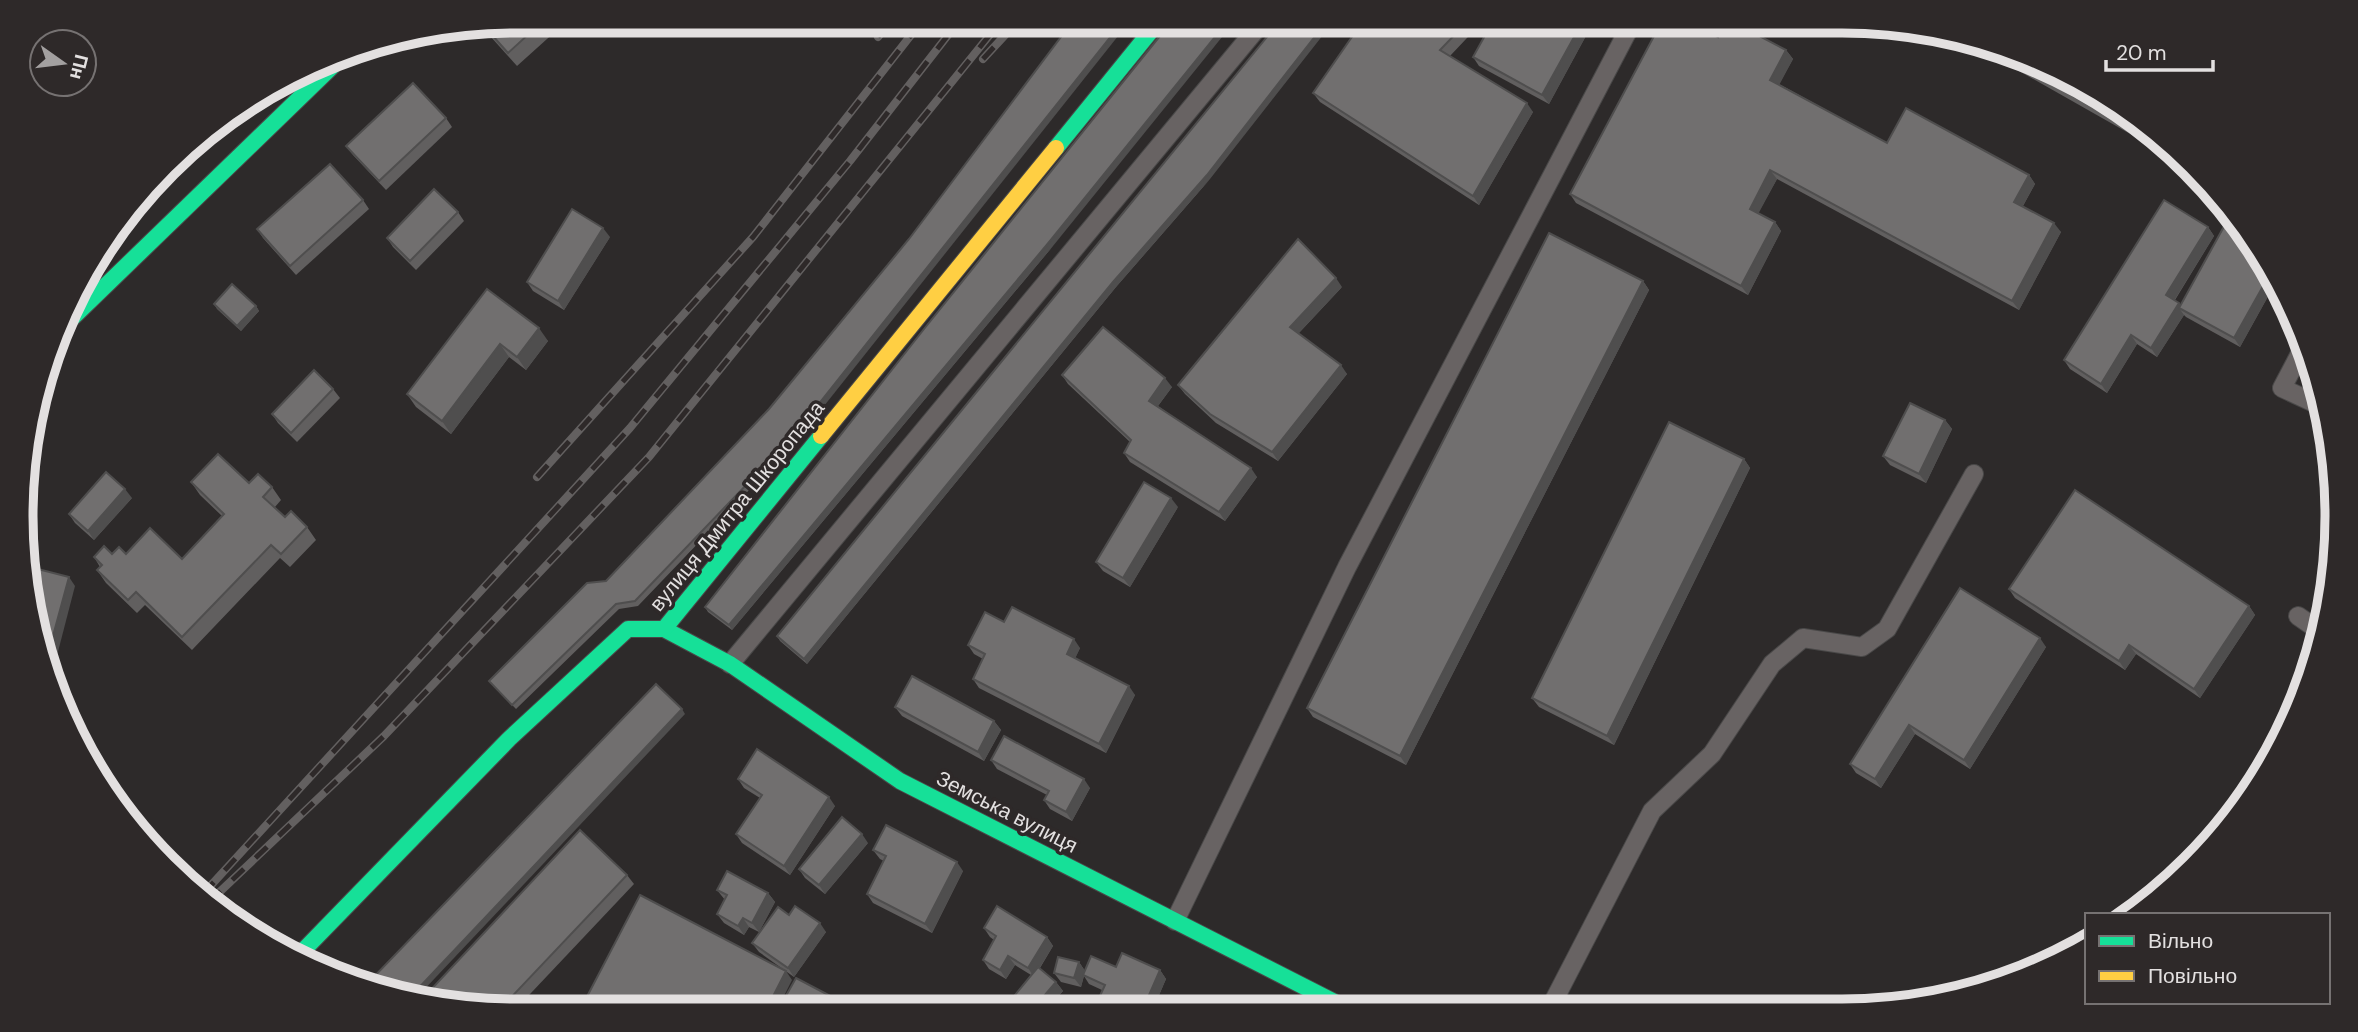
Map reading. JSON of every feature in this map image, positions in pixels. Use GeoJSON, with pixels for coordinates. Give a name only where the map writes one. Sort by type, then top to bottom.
{"type":"FeatureCollection","features":[{"type":"Feature","properties":{"kind":"street","name":"вулиця Дмитра Шкоропада"},"geometry":{"type":"LineString","coordinates":[[304,950],[509,739],[628,629],[664,629],[1149,33]]}},
{"type":"Feature","properties":{"kind":"street"},"geometry":{"type":"LineString","coordinates":[[79,312],[326,72]]}},
{"type":"Feature","properties":{"kind":"street","name":"Земська вулиця"},"geometry":{"type":"LineString","coordinates":[[664,629],[730,664],[900,780],[1327,999]]}},
{"type":"Feature","properties":{"kind":"lane"},"geometry":{"type":"LineString","coordinates":[[730,664],[1254,33]]}},
{"type":"Feature","properties":{"kind":"lane"},"geometry":{"type":"LineString","coordinates":[[1175,921],[1353,555],[1627,33]]}},
{"type":"Feature","properties":{"kind":"lane"},"geometry":{"type":"LineString","coordinates":[[2298,358],[2282,388],[2310,401]]}},
{"type":"Feature","properties":{"kind":"lane"},"geometry":{"type":"LineString","coordinates":[[1555,999],[1651,811],[1712,754],[1772,664],[1803,638],[1862,647],[1887,629],[1974,474]]}},
{"type":"Feature","properties":{"kind":"lane"},"geometry":{"type":"LineString","coordinates":[[2298,616],[2312,625]]}},
{"type":"Feature","properties":{"kind":"building"},"geometry":{"type":"Polygon","coordinates":[[[530,33],[508,53],[491,34],[530,33]]]}},
{"type":"Feature","properties":{"kind":"building"},"geometry":{"type":"Polygon","coordinates":[[[1064,33],[1113,33],[794,435],[635,601],[616,604],[512,705],[489,681],[587,583],[606,581],[769,409],[909,239],[1064,33]]]}},
{"type":"Feature","properties":{"kind":"building"},"geometry":{"type":"Polygon","coordinates":[[[1162,33],[1218,33],[1050,241],[729,625],[705,607],[1162,33]]]}},
{"type":"Feature","properties":{"kind":"building"},"geometry":{"type":"Polygon","coordinates":[[[1270,33],[1318,33],[1207,175],[1113,282],[804,659],[777,636],[1270,33]]]}},
{"type":"Feature","properties":{"kind":"building"},"geometry":{"type":"Polygon","coordinates":[[[1355,33],[1456,33],[1440,50],[1527,103],[1473,196],[1313,93],[1355,33]]]}},
{"type":"Feature","properties":{"kind":"building"},"geometry":{"type":"Polygon","coordinates":[[[1486,33],[1576,33],[1542,95],[1473,57],[1486,33]]]}},
{"type":"Feature","properties":{"kind":"building"},"geometry":{"type":"Polygon","coordinates":[[[1656,33],[1711,33],[1718,37],[1720,33],[1754,33],[1786,50],[1770,80],[1887,143],[1906,108],[2029,175],[2014,202],[2054,223],[2012,301],[1770,170],[1750,209],[1775,222],[1741,286],[1570,194],[1656,33]]]}},
{"type":"Feature","properties":{"kind":"building"},"geometry":{"type":"Polygon","coordinates":[[[2027,70],[2083,98],[2125,125],[2027,70]]]}},
{"type":"Feature","properties":{"kind":"building"},"geometry":{"type":"Polygon","coordinates":[[[413,83],[446,118],[379,181],[346,146],[413,83]]]}},
{"type":"Feature","properties":{"kind":"building"},"geometry":{"type":"Polygon","coordinates":[[[330,164],[363,200],[290,266],[257,229],[330,164]]]}},
{"type":"Feature","properties":{"kind":"building"},"geometry":{"type":"Polygon","coordinates":[[[434,189],[458,212],[410,261],[387,238],[434,189]]]}},
{"type":"Feature","properties":{"kind":"building"},"geometry":{"type":"Polygon","coordinates":[[[2164,200],[2208,227],[2166,295],[2179,303],[2151,348],[2131,335],[2101,384],[2064,360],[2164,200]]]}},
{"type":"Feature","properties":{"kind":"building"},"geometry":{"type":"Polygon","coordinates":[[[572,209],[603,228],[558,301],[527,282],[572,209]]]}},
{"type":"Feature","properties":{"kind":"building"},"geometry":{"type":"Polygon","coordinates":[[[2226,223],[2265,283],[2234,338],[2179,308],[2226,223]]]}},
{"type":"Feature","properties":{"kind":"building"},"geometry":{"type":"Polygon","coordinates":[[[1549,233],[1643,281],[1400,756],[1307,708],[1549,233]]]}},
{"type":"Feature","properties":{"kind":"building"},"geometry":{"type":"Polygon","coordinates":[[[1298,239],[1336,278],[1290,327],[1341,365],[1272,452],[1210,414],[1178,385],[1298,239]]]}},
{"type":"Feature","properties":{"kind":"building"},"geometry":{"type":"Polygon","coordinates":[[[232,284],[256,306],[237,326],[214,304],[232,284]]]}},
{"type":"Feature","properties":{"kind":"building"},"geometry":{"type":"Polygon","coordinates":[[[487,289],[539,328],[517,357],[500,344],[442,421],[407,394],[487,289]]]}},
{"type":"Feature","properties":{"kind":"building"},"geometry":{"type":"Polygon","coordinates":[[[1103,327],[1165,378],[1149,401],[1251,468],[1219,512],[1124,453],[1131,440],[1062,375],[1103,327]]]}},
{"type":"Feature","properties":{"kind":"building"},"geometry":{"type":"Polygon","coordinates":[[[314,370],[333,389],[291,433],[272,414],[314,370]]]}},
{"type":"Feature","properties":{"kind":"building"},"geometry":{"type":"Polygon","coordinates":[[[1910,403],[1945,420],[1919,474],[1883,456],[1910,403]]]}},
{"type":"Feature","properties":{"kind":"building"},"geometry":{"type":"Polygon","coordinates":[[[1669,422],[1744,459],[1607,736],[1532,698],[1669,422]]]}},
{"type":"Feature","properties":{"kind":"building"},"geometry":{"type":"Polygon","coordinates":[[[218,454],[249,483],[258,474],[272,487],[263,497],[285,517],[291,511],[307,527],[281,554],[271,545],[182,637],[136,592],[128,600],[97,570],[102,565],[94,557],[104,546],[112,554],[119,547],[126,554],[150,528],[182,559],[224,514],[191,482],[218,454]]]}},
{"type":"Feature","properties":{"kind":"building"},"geometry":{"type":"Polygon","coordinates":[[[106,472],[125,489],[88,531],[69,514],[106,472]]]}},
{"type":"Feature","properties":{"kind":"building"},"geometry":{"type":"Polygon","coordinates":[[[1144,482],[1171,498],[1123,578],[1096,562],[1144,482]]]}},
{"type":"Feature","properties":{"kind":"building"},"geometry":{"type":"Polygon","coordinates":[[[2075,490],[2249,606],[2194,689],[2129,645],[2119,661],[2009,589],[2075,490]]]}},
{"type":"Feature","properties":{"kind":"building"},"geometry":{"type":"Polygon","coordinates":[[[36,569],[69,577],[51,644],[36,569]]]}},
{"type":"Feature","properties":{"kind":"building"},"geometry":{"type":"Polygon","coordinates":[[[1960,588],[2040,638],[1964,760],[1909,725],[1875,779],[1850,764],[1960,588]]]}},
{"type":"Feature","properties":{"kind":"building"},"geometry":{"type":"Polygon","coordinates":[[[1012,607],[1074,639],[1067,654],[1129,686],[1099,744],[973,679],[985,654],[968,645],[985,612],[1004,622],[1012,607]]]}},
{"type":"Feature","properties":{"kind":"building"},"geometry":{"type":"Polygon","coordinates":[[[912,676],[994,721],[978,752],[895,707],[912,676]]]}},
{"type":"Feature","properties":{"kind":"building"},"geometry":{"type":"Polygon","coordinates":[[[656,684],[682,709],[418,988],[374,977],[656,684]]]}},
{"type":"Feature","properties":{"kind":"building"},"geometry":{"type":"Polygon","coordinates":[[[1004,736],[1084,779],[1066,812],[1044,800],[1049,791],[991,760],[1004,736]]]}},
{"type":"Feature","properties":{"kind":"building"},"geometry":{"type":"Polygon","coordinates":[[[757,749],[829,797],[784,866],[736,834],[762,795],[738,779],[757,749]]]}},
{"type":"Feature","properties":{"kind":"building"},"geometry":{"type":"Polygon","coordinates":[[[842,817],[862,834],[819,885],[799,869],[842,817]]]}},
{"type":"Feature","properties":{"kind":"building"},"geometry":{"type":"Polygon","coordinates":[[[886,825],[957,862],[925,924],[867,894],[886,856],[873,850],[886,825]]]}},
{"type":"Feature","properties":{"kind":"building"},"geometry":{"type":"Polygon","coordinates":[[[580,830],[627,875],[510,999],[430,991],[580,830]]]}},
{"type":"Feature","properties":{"kind":"building"},"geometry":{"type":"Polygon","coordinates":[[[727,871],[768,893],[752,923],[743,918],[738,926],[717,914],[727,895],[717,890],[727,871]]]}},
{"type":"Feature","properties":{"kind":"building"},"geometry":{"type":"Polygon","coordinates":[[[640,895],[786,971],[772,999],[586,999],[640,895]]]}},
{"type":"Feature","properties":{"kind":"building"},"geometry":{"type":"Polygon","coordinates":[[[795,906],[820,923],[788,968],[752,943],[778,907],[789,915],[795,906]]]}},
{"type":"Feature","properties":{"kind":"building"},"geometry":{"type":"Polygon","coordinates":[[[997,906],[1047,937],[1028,968],[1008,956],[1000,970],[983,960],[996,936],[984,928],[997,906]]]}},
{"type":"Feature","properties":{"kind":"building"},"geometry":{"type":"Polygon","coordinates":[[[1122,953],[1160,970],[1147,999],[1099,999],[1105,985],[1083,975],[1091,956],[1116,967],[1122,953]]]}},
{"type":"Feature","properties":{"kind":"building"},"geometry":{"type":"Polygon","coordinates":[[[1058,957],[1079,962],[1074,978],[1054,973],[1058,957]]]}},
{"type":"Feature","properties":{"kind":"building"},"geometry":{"type":"Polygon","coordinates":[[[1038,967],[1056,982],[1042,999],[1020,999],[1015,995],[1038,967]]]}},
{"type":"Feature","properties":{"kind":"building"},"geometry":{"type":"Polygon","coordinates":[[[796,978],[836,999],[784,999],[796,978]]]}},
{"type":"Feature","properties":{"kind":"railway"},"geometry":{"type":"LineString","coordinates":[[878,37],[881,33]]}},
{"type":"Feature","properties":{"kind":"railway"},"geometry":{"type":"LineString","coordinates":[[537,477],[753,237],[913,33]]}},
{"type":"Feature","properties":{"kind":"railway"},"geometry":{"type":"LineString","coordinates":[[209,888],[630,428],[850,161],[950,33]]}},
{"type":"Feature","properties":{"kind":"railway"},"geometry":{"type":"LineString","coordinates":[[217,895],[384,736],[649,457],[991,33]]}},
{"type":"Feature","properties":{"kind":"railway"},"geometry":{"type":"LineString","coordinates":[[983,59],[1007,33]]}},
{"type":"Feature","properties":{"kind":"traffic: fast"},"geometry":{"type":"LineString","coordinates":[[1056,148],[1149,33]]}},
{"type":"Feature","properties":{"kind":"traffic: fast"},"geometry":{"type":"LineString","coordinates":[[79,312],[326,72]]}},
{"type":"Feature","properties":{"kind":"traffic: fast"},"geometry":{"type":"LineString","coordinates":[[304,950],[509,739],[628,629],[664,629],[821,436]]}},
{"type":"Feature","properties":{"kind":"traffic: fast"},"geometry":{"type":"LineString","coordinates":[[664,629],[730,664],[900,781],[1328,999]]}},
{"type":"Feature","properties":{"kind":"traffic: slow"},"geometry":{"type":"LineString","coordinates":[[821,436],[1056,148]]}}]}
